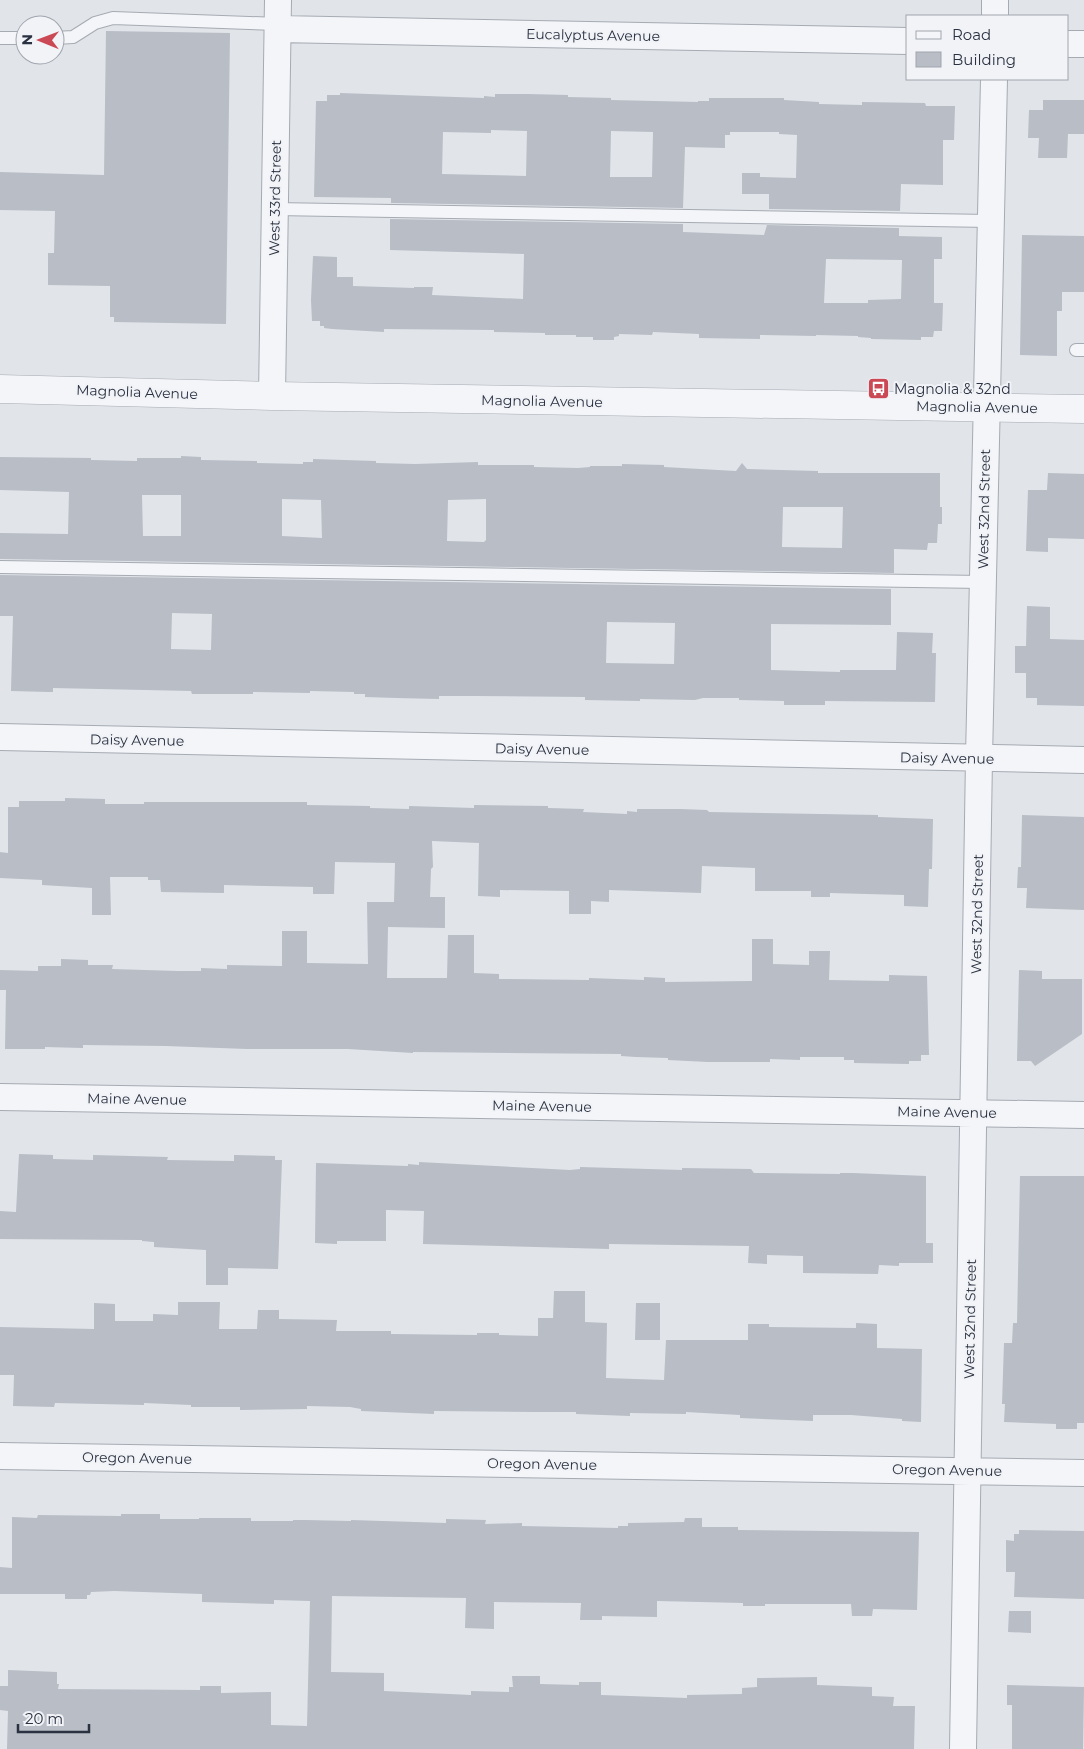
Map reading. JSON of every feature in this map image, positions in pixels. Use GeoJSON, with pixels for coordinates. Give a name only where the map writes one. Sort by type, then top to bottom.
{"type":"FeatureCollection","features":[{"type":"Feature","properties":{"kind":"street"},"geometry":{"type":"LineString","coordinates":[[995,0],[995,15]]}},
{"type":"Feature","properties":{"kind":"street","name":"Eucalyptus Avenue"},"geometry":{"type":"LineString","coordinates":[[278,18],[906,41]]}},
{"type":"Feature","properties":{"kind":"street","name":"West 33rd Street"},"geometry":{"type":"LineString","coordinates":[[272,396],[278,18]]}},
{"type":"Feature","properties":{"kind":"street"},"geometry":{"type":"LineString","coordinates":[[1069,44],[1084,44]]}},
{"type":"Feature","properties":{"kind":"street","name":"West 32nd Street"},"geometry":{"type":"LineString","coordinates":[[963,1749],[982,582],[994,80]]}},
{"type":"Feature","properties":{"kind":"street","name":"Magnolia Avenue"},"geometry":{"type":"LineString","coordinates":[[0,389],[272,396],[1084,409]]}},
{"type":"Feature","properties":{"kind":"street","name":"Daisy Avenue"},"geometry":{"type":"LineString","coordinates":[[0,737],[1084,760]]}},
{"type":"Feature","properties":{"kind":"street","name":"Maine Avenue"},"geometry":{"type":"LineString","coordinates":[[0,1097],[1084,1115]]}},
{"type":"Feature","properties":{"kind":"street","name":"Oregon Avenue"},"geometry":{"type":"LineString","coordinates":[[0,1456],[1084,1472]]}},
{"type":"Feature","properties":{"kind":"lane"},"geometry":{"type":"LineString","coordinates":[[65,37],[73,37],[96,23],[113,18],[278,18]]}},
{"type":"Feature","properties":{"kind":"lane"},"geometry":{"type":"LineString","coordinates":[[0,38],[15,38]]}},
{"type":"Feature","properties":{"kind":"lane"},"geometry":{"type":"LineString","coordinates":[[275,209],[990,221]]}},
{"type":"Feature","properties":{"kind":"lane"},"geometry":{"type":"LineString","coordinates":[[0,567],[982,582]]}},
{"type":"Feature","properties":{"kind":"building"},"geometry":{"type":"Polygon","coordinates":[[[106,31],[230,33],[226,324],[114,322],[114,317],[110,317],[110,286],[48,285],[48,253],[54,253],[55,211],[0,210],[0,172],[104,175],[106,31]]]}},
{"type":"Feature","properties":{"kind":"building"},"geometry":{"type":"Polygon","coordinates":[[[340,93],[484,98],[484,96],[495,97],[495,94],[528,94],[611,98],[611,100],[698,102],[709,101],[709,98],[784,98],[784,100],[819,102],[819,104],[862,105],[862,102],[925,103],[926,106],[955,106],[954,140],[943,140],[943,185],[901,184],[900,211],[769,209],[769,194],[742,194],[742,173],[760,173],[760,177],[796,178],[797,135],[779,134],[779,132],[730,132],[730,135],[725,135],[725,148],[685,147],[683,208],[391,203],[391,198],[314,197],[316,101],[327,101],[327,95],[340,95],[340,93]],[[491,130],[491,133],[443,132],[442,174],[526,176],[527,131],[491,130]],[[611,131],[610,177],[652,177],[653,132],[611,131]]]}},
{"type":"Feature","properties":{"kind":"building"},"geometry":{"type":"Polygon","coordinates":[[[1043,100],[1084,100],[1084,134],[1068,134],[1067,158],[1038,158],[1039,138],[1028,138],[1029,110],[1043,110],[1043,100]]]}},
{"type":"Feature","properties":{"kind":"building"},"geometry":{"type":"Polygon","coordinates":[[[390,219],[683,224],[683,232],[764,235],[767,225],[899,228],[899,236],[942,237],[942,259],[934,259],[934,303],[943,303],[942,331],[934,331],[933,337],[921,337],[921,340],[816,335],[760,335],[760,339],[699,338],[699,334],[653,332],[652,335],[619,334],[619,336],[614,337],[614,340],[593,340],[593,337],[576,337],[576,335],[494,332],[494,330],[384,329],[384,332],[332,329],[320,326],[320,321],[312,321],[313,256],[337,257],[337,277],[353,277],[353,286],[433,287],[432,295],[523,299],[524,254],[390,250],[390,219]],[[826,259],[824,303],[868,303],[868,300],[901,299],[902,260],[826,259]]]}},
{"type":"Feature","properties":{"kind":"building"},"geometry":{"type":"Polygon","coordinates":[[[1022,235],[1084,236],[1084,292],[1062,292],[1062,311],[1057,311],[1057,356],[1020,355],[1022,235]]]}},
{"type":"Feature","properties":{"kind":"building"},"geometry":{"type":"Polygon","coordinates":[[[181,456],[201,457],[201,460],[303,464],[303,462],[313,462],[313,459],[415,464],[478,462],[478,465],[534,465],[534,467],[578,468],[622,466],[622,464],[664,465],[664,467],[736,471],[742,463],[747,469],[818,471],[818,473],[940,473],[942,524],[938,524],[937,543],[928,543],[927,550],[894,549],[894,573],[0,559],[0,533],[68,534],[69,492],[0,490],[0,457],[91,458],[91,460],[137,461],[137,458],[181,458],[181,456]],[[142,495],[143,536],[181,536],[181,495],[142,495]],[[282,499],[282,536],[322,538],[321,500],[282,499]],[[486,499],[448,500],[447,541],[484,542],[486,540],[486,499]],[[783,507],[782,547],[842,548],[843,507],[783,507]]]}},
{"type":"Feature","properties":{"kind":"building"},"geometry":{"type":"Polygon","coordinates":[[[1048,473],[1084,474],[1084,539],[1048,538],[1048,552],[1026,551],[1028,490],[1047,490],[1048,473]]]}},
{"type":"Feature","properties":{"kind":"building"},"geometry":{"type":"Polygon","coordinates":[[[0,575],[891,589],[891,625],[771,624],[771,670],[840,672],[840,670],[896,670],[897,632],[933,633],[932,653],[936,653],[935,702],[825,701],[825,705],[784,705],[784,701],[739,700],[739,698],[703,698],[695,700],[640,699],[640,701],[585,700],[585,697],[439,696],[439,699],[397,698],[365,697],[365,694],[354,694],[354,692],[310,691],[310,693],[192,694],[191,691],[53,688],[53,692],[11,691],[13,616],[0,616],[0,575]],[[172,613],[171,649],[211,650],[212,614],[172,613]],[[607,622],[606,663],[674,664],[675,623],[607,622]]]}},
{"type":"Feature","properties":{"kind":"building"},"geometry":{"type":"Polygon","coordinates":[[[1027,606],[1050,607],[1050,639],[1084,640],[1084,706],[1037,705],[1037,698],[1026,698],[1026,673],[1015,673],[1015,646],[1026,646],[1027,606]]]}},
{"type":"Feature","properties":{"kind":"building"},"geometry":{"type":"Polygon","coordinates":[[[65,798],[105,799],[105,804],[144,804],[144,802],[307,802],[307,805],[409,809],[409,806],[474,808],[474,805],[548,806],[548,808],[584,809],[583,812],[627,814],[627,811],[637,812],[637,809],[680,809],[707,810],[709,812],[878,815],[878,817],[933,819],[932,869],[929,869],[928,907],[904,906],[904,895],[830,893],[830,897],[811,897],[811,891],[755,891],[755,868],[702,866],[701,893],[609,890],[609,902],[591,901],[591,914],[569,914],[569,891],[500,890],[500,897],[478,896],[479,843],[432,841],[433,867],[431,869],[430,897],[445,897],[445,928],[388,927],[387,978],[447,978],[448,935],[474,935],[474,973],[499,974],[499,979],[589,980],[589,978],[644,980],[644,977],[665,978],[665,982],[752,981],[752,939],[773,939],[773,964],[809,965],[809,951],[830,951],[829,980],[889,981],[889,975],[927,976],[929,1055],[921,1055],[921,1061],[909,1061],[909,1064],[854,1063],[854,1060],[844,1060],[844,1057],[800,1057],[800,1060],[770,1059],[770,1062],[708,1062],[621,1056],[621,1054],[413,1053],[348,1049],[247,1049],[83,1045],[83,1048],[5,1049],[6,990],[0,990],[0,970],[38,971],[38,966],[61,966],[61,959],[88,960],[88,965],[113,965],[112,969],[201,971],[201,968],[227,969],[227,965],[282,966],[282,931],[307,931],[307,963],[368,964],[367,902],[394,902],[395,863],[335,862],[334,894],[313,894],[313,887],[224,885],[224,893],[161,892],[160,880],[148,880],[148,877],[110,877],[111,915],[92,915],[92,888],[42,885],[42,880],[0,878],[0,852],[8,853],[8,807],[19,807],[19,801],[65,801],[65,798]]]}},
{"type":"Feature","properties":{"kind":"building"},"geometry":{"type":"Polygon","coordinates":[[[1022,815],[1084,817],[1084,910],[1026,908],[1027,888],[1017,888],[1018,867],[1021,867],[1022,815]]]}},
{"type":"Feature","properties":{"kind":"building"},"geometry":{"type":"Polygon","coordinates":[[[1019,970],[1042,971],[1042,979],[1082,979],[1082,1034],[1035,1066],[1031,1061],[1017,1061],[1019,970]]]}},
{"type":"Feature","properties":{"kind":"building"},"geometry":{"type":"Polygon","coordinates":[[[19,1154],[53,1155],[53,1159],[93,1160],[93,1155],[168,1157],[167,1160],[234,1161],[234,1155],[275,1156],[275,1160],[282,1160],[278,1269],[228,1268],[228,1285],[206,1285],[206,1250],[154,1247],[154,1242],[142,1240],[0,1239],[0,1211],[16,1212],[19,1154]]]}},
{"type":"Feature","properties":{"kind":"building"},"geometry":{"type":"Polygon","coordinates":[[[419,1162],[570,1170],[580,1169],[580,1167],[682,1170],[682,1168],[751,1169],[754,1173],[853,1173],[926,1176],[926,1243],[933,1243],[933,1263],[899,1263],[899,1266],[879,1265],[878,1274],[803,1273],[803,1256],[767,1255],[767,1264],[748,1263],[749,1246],[609,1244],[609,1249],[423,1244],[424,1211],[386,1210],[386,1241],[337,1241],[337,1244],[315,1243],[316,1163],[408,1166],[408,1164],[419,1165],[419,1162]]]}},
{"type":"Feature","properties":{"kind":"building"},"geometry":{"type":"Polygon","coordinates":[[[1020,1176],[1084,1176],[1084,1423],[1077,1423],[1077,1429],[1056,1429],[1056,1424],[1004,1422],[1005,1404],[1002,1404],[1004,1343],[1012,1343],[1013,1323],[1017,1323],[1020,1176]]]}},
{"type":"Feature","properties":{"kind":"building"},"geometry":{"type":"Polygon","coordinates":[[[554,1291],[585,1291],[585,1322],[607,1323],[606,1378],[664,1380],[666,1340],[748,1340],[748,1324],[769,1324],[769,1327],[856,1328],[856,1323],[877,1324],[877,1348],[922,1349],[921,1422],[851,1415],[813,1415],[813,1421],[740,1418],[740,1415],[686,1412],[686,1414],[630,1413],[630,1416],[576,1414],[576,1412],[434,1411],[434,1414],[361,1411],[361,1409],[350,1407],[307,1406],[307,1409],[240,1410],[240,1407],[191,1407],[191,1405],[144,1403],[144,1405],[55,1403],[54,1407],[13,1406],[14,1375],[0,1375],[0,1327],[94,1329],[94,1303],[115,1304],[115,1321],[153,1321],[153,1314],[178,1315],[178,1302],[220,1302],[219,1329],[257,1329],[258,1310],[279,1310],[279,1319],[337,1320],[336,1331],[391,1331],[391,1334],[477,1335],[477,1333],[499,1333],[499,1335],[538,1336],[538,1318],[553,1318],[554,1291]]]}},
{"type":"Feature","properties":{"kind":"building"},"geometry":{"type":"Polygon","coordinates":[[[636,1303],[660,1303],[660,1340],[635,1340],[636,1303]]]}},
{"type":"Feature","properties":{"kind":"building"},"geometry":{"type":"Polygon","coordinates":[[[121,1514],[160,1514],[160,1519],[251,1518],[251,1521],[351,1520],[446,1523],[446,1519],[486,1520],[485,1524],[522,1523],[522,1526],[618,1528],[618,1526],[628,1526],[628,1523],[684,1522],[685,1518],[702,1518],[702,1527],[738,1527],[738,1530],[919,1532],[917,1610],[873,1609],[872,1616],[852,1616],[851,1604],[765,1604],[765,1606],[743,1606],[743,1603],[657,1601],[657,1617],[602,1616],[602,1620],[580,1620],[581,1603],[494,1602],[494,1629],[465,1628],[466,1598],[332,1596],[331,1672],[384,1673],[384,1691],[471,1695],[471,1691],[509,1692],[509,1687],[513,1687],[512,1676],[540,1676],[540,1684],[579,1685],[579,1682],[601,1682],[601,1695],[687,1698],[687,1695],[742,1694],[742,1688],[757,1687],[757,1678],[817,1677],[817,1685],[872,1687],[872,1696],[894,1697],[893,1706],[915,1706],[914,1749],[7,1749],[8,1711],[0,1710],[0,1686],[8,1686],[8,1670],[57,1672],[58,1689],[200,1690],[200,1686],[221,1686],[221,1693],[271,1692],[271,1725],[307,1726],[310,1601],[274,1600],[274,1604],[202,1602],[202,1594],[114,1591],[91,1592],[90,1595],[87,1595],[87,1599],[65,1599],[65,1594],[0,1594],[0,1567],[12,1568],[12,1517],[37,1518],[38,1515],[121,1516],[121,1514]]]}},
{"type":"Feature","properties":{"kind":"building"},"geometry":{"type":"Polygon","coordinates":[[[1019,1530],[1084,1531],[1084,1599],[1014,1597],[1015,1572],[1006,1572],[1006,1540],[1014,1541],[1014,1534],[1019,1534],[1019,1530]]]}},
{"type":"Feature","properties":{"kind":"building"},"geometry":{"type":"Polygon","coordinates":[[[1009,1611],[1031,1611],[1031,1633],[1008,1632],[1009,1611]]]}},
{"type":"Feature","properties":{"kind":"building"},"geometry":{"type":"Polygon","coordinates":[[[1007,1685],[1084,1687],[1083,1749],[1012,1749],[1012,1705],[1007,1705],[1007,1685]]]}},
{"type":"Feature","properties":{"kind":"place","name":"Magnolia & 32nd"},"geometry":{"type":"Point","coordinates":[878,389]}}]}
